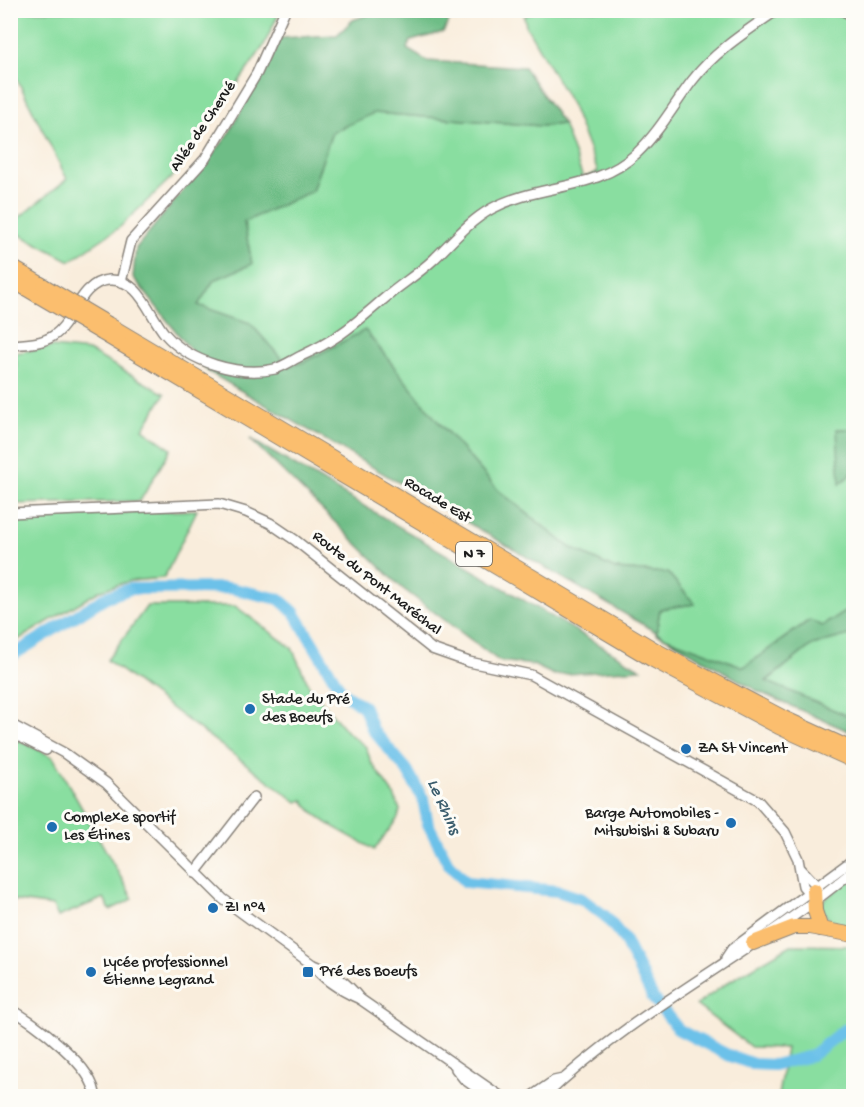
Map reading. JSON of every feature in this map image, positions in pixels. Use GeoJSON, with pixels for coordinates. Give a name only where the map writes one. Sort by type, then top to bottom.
{"type":"FeatureCollection","features":[{"type":"Feature","properties":{"kind":"highway","name":"Rocade Est"},"geometry":{"type":"LineString","coordinates":[[10,266],[40,290],[653,660],[779,728],[854,760]]}},
{"type":"Feature","properties":{"kind":"highway","name":"Rocade Est"},"geometry":{"type":"LineString","coordinates":[[10,279],[40,290]]}},
{"type":"Feature","properties":{"kind":"highway","name":"Rocade Est"},"geometry":{"type":"LineString","coordinates":[[105,329],[659,652],[784,718],[854,750]]}},
{"type":"Feature","properties":{"kind":"highway"},"geometry":{"type":"LineString","coordinates":[[814,893],[821,929]]}},
{"type":"Feature","properties":{"kind":"highway"},"geometry":{"type":"LineString","coordinates":[[753,943],[794,927],[854,935]]}},
{"type":"Feature","properties":{"kind":"street","name":"Allée de Chervé"},"geometry":{"type":"LineString","coordinates":[[121,282],[131,241],[205,159],[257,73],[285,10]]}},
{"type":"Feature","properties":{"kind":"street"},"geometry":{"type":"LineString","coordinates":[[10,345],[33,343],[52,337],[66,324],[84,295],[97,284],[109,280],[121,282],[140,294],[171,340],[199,360],[236,370],[275,369],[332,342],[358,324],[490,210],[542,189],[591,181],[610,174],[636,154],[707,63],[746,31],[777,10]]}},
{"type":"Feature","properties":{"kind":"street"},"geometry":{"type":"LineString","coordinates":[[841,10],[854,16]]}},
{"type":"Feature","properties":{"kind":"street","name":"Route du Pont Maréchal"},"geometry":{"type":"LineString","coordinates":[[10,513],[219,504],[270,523],[432,649],[469,662],[531,675],[758,801],[785,832],[814,893]]}},
{"type":"Feature","properties":{"kind":"street"},"geometry":{"type":"LineString","coordinates":[[10,724],[64,753],[106,783],[223,899],[313,965],[324,969],[351,988],[360,999],[454,1067],[464,1078],[488,1096]]}},
{"type":"Feature","properties":{"kind":"street"},"geometry":{"type":"LineString","coordinates":[[10,732],[73,761]]}},
{"type":"Feature","properties":{"kind":"street"},"geometry":{"type":"LineString","coordinates":[[195,873],[254,797]]}},
{"type":"Feature","properties":{"kind":"street"},"geometry":{"type":"LineString","coordinates":[[545,1096],[563,1078],[685,988],[753,943],[854,859]]}},
{"type":"Feature","properties":{"kind":"street"},"geometry":{"type":"LineString","coordinates":[[724,961],[732,949],[814,893],[854,870]]}},
{"type":"Feature","properties":{"kind":"street"},"geometry":{"type":"LineString","coordinates":[[10,1009],[46,1031],[66,1050],[88,1078],[95,1096]]}},
{"type":"Feature","properties":{"kind":"street"},"geometry":{"type":"LineString","coordinates":[[454,1067],[468,1073],[500,1096]]}},
{"type":"Feature","properties":{"kind":"street"},"geometry":{"type":"LineString","coordinates":[[532,1096],[554,1081],[563,1078]]}},
{"type":"Feature","properties":{"kind":"green space"},"geometry":{"type":"Polygon","coordinates":[[[539,10],[853,11],[854,429],[838,429],[841,483],[853,472],[853,607],[822,626],[809,620],[744,667],[656,634],[660,609],[694,604],[668,573],[615,569],[569,547],[498,490],[435,418],[306,361],[289,367],[198,305],[214,280],[252,264],[244,222],[312,191],[332,132],[374,113],[542,126],[563,124],[583,178],[598,172],[572,106],[526,26],[524,16],[539,10]]]}},
{"type":"Feature","properties":{"kind":"green space"},"geometry":{"type":"Polygon","coordinates":[[[11,11],[280,11],[263,47],[175,174],[120,227],[70,261],[11,230],[11,224],[67,179],[11,67],[11,11]]]}},
{"type":"Feature","properties":{"kind":"green space"},"geometry":{"type":"Polygon","coordinates":[[[378,11],[455,11],[443,32],[411,41],[407,49],[427,61],[524,67],[563,124],[542,126],[374,113],[332,132],[312,191],[244,222],[252,264],[214,280],[198,305],[250,323],[289,367],[306,361],[365,330],[435,418],[498,490],[569,547],[615,569],[668,573],[695,604],[660,609],[656,632],[207,371],[133,277],[136,248],[227,137],[280,38],[337,35],[353,20],[378,11]]]}},
{"type":"Feature","properties":{"kind":"green space"},"geometry":{"type":"Polygon","coordinates":[[[52,347],[89,351],[165,394],[143,429],[171,449],[140,501],[11,504],[10,368],[17,367],[14,353],[52,347]]]}},
{"type":"Feature","properties":{"kind":"green space"},"geometry":{"type":"Polygon","coordinates":[[[837,429],[853,429],[853,472],[840,484],[837,429]]]}},
{"type":"Feature","properties":{"kind":"green space"},"geometry":{"type":"Polygon","coordinates":[[[250,439],[641,669],[554,675],[533,665],[499,661],[402,588],[250,439]]]}},
{"type":"Feature","properties":{"kind":"green space"},"geometry":{"type":"Polygon","coordinates":[[[197,510],[164,578],[130,581],[101,590],[11,644],[11,517],[197,510]]]}},
{"type":"Feature","properties":{"kind":"green space","name":"Stade du Pré des Boeufs"},"geometry":{"type":"Polygon","coordinates":[[[147,606],[235,606],[292,648],[309,686],[347,732],[366,747],[371,762],[394,795],[400,810],[398,818],[374,850],[317,816],[303,800],[297,802],[107,660],[147,606]]]}},
{"type":"Feature","properties":{"kind":"green space"},"geometry":{"type":"Polygon","coordinates":[[[853,607],[853,634],[812,645],[766,681],[853,718],[853,733],[759,692],[665,637],[744,667],[810,620],[822,626],[853,607]]]}},
{"type":"Feature","properties":{"kind":"green space"},"geometry":{"type":"Polygon","coordinates":[[[853,634],[853,718],[766,682],[812,645],[853,634]]]}},
{"type":"Feature","properties":{"kind":"green space","name":"Complexe sportif Les Étines"},"geometry":{"type":"Polygon","coordinates":[[[11,736],[53,757],[133,899],[110,910],[104,898],[58,917],[53,906],[11,900],[11,736]]]}},
{"type":"Feature","properties":{"kind":"green space"},"geometry":{"type":"Polygon","coordinates":[[[853,877],[853,927],[851,928],[827,917],[821,902],[853,877]]]}},
{"type":"Feature","properties":{"kind":"green space"},"geometry":{"type":"Polygon","coordinates":[[[791,945],[853,946],[853,1096],[778,1096],[786,1048],[751,1047],[696,1005],[730,981],[791,945]]]}},
{"type":"Feature","properties":{"kind":"waterway","name":"Le Rhins"},"geometry":{"type":"LineString","coordinates":[[10,657],[106,597],[130,589],[229,588],[279,599],[294,612],[342,692],[364,707],[372,729],[407,770],[423,799],[428,824],[448,863],[466,882],[558,891],[582,899],[605,916],[624,939],[653,998],[679,1030],[728,1055],[753,1064],[774,1065],[811,1056],[844,1030],[854,1029]]}},
{"type":"Feature","properties":{"kind":"place","name":"Stade du Pré des Boeufs"},"geometry":{"type":"Point","coordinates":[250,709]}},
{"type":"Feature","properties":{"kind":"place","name":"ZA St Vincent"},"geometry":{"type":"Point","coordinates":[686,749]}},
{"type":"Feature","properties":{"kind":"place","name":"Barge Automobiles - Mitsubishi & Subaru"},"geometry":{"type":"Point","coordinates":[731,823]}},
{"type":"Feature","properties":{"kind":"place","name":"Complexe sportif Les Étines"},"geometry":{"type":"Point","coordinates":[52,827]}},
{"type":"Feature","properties":{"kind":"place","name":"ZI n°4"},"geometry":{"type":"Point","coordinates":[213,908]}},
{"type":"Feature","properties":{"kind":"place","name":"Lycée professionnel Étienne Legrand"},"geometry":{"type":"Point","coordinates":[91,972]}},
{"type":"Feature","properties":{"kind":"place","name":"Pré des Boeufs"},"geometry":{"type":"Point","coordinates":[308,972]}}]}
